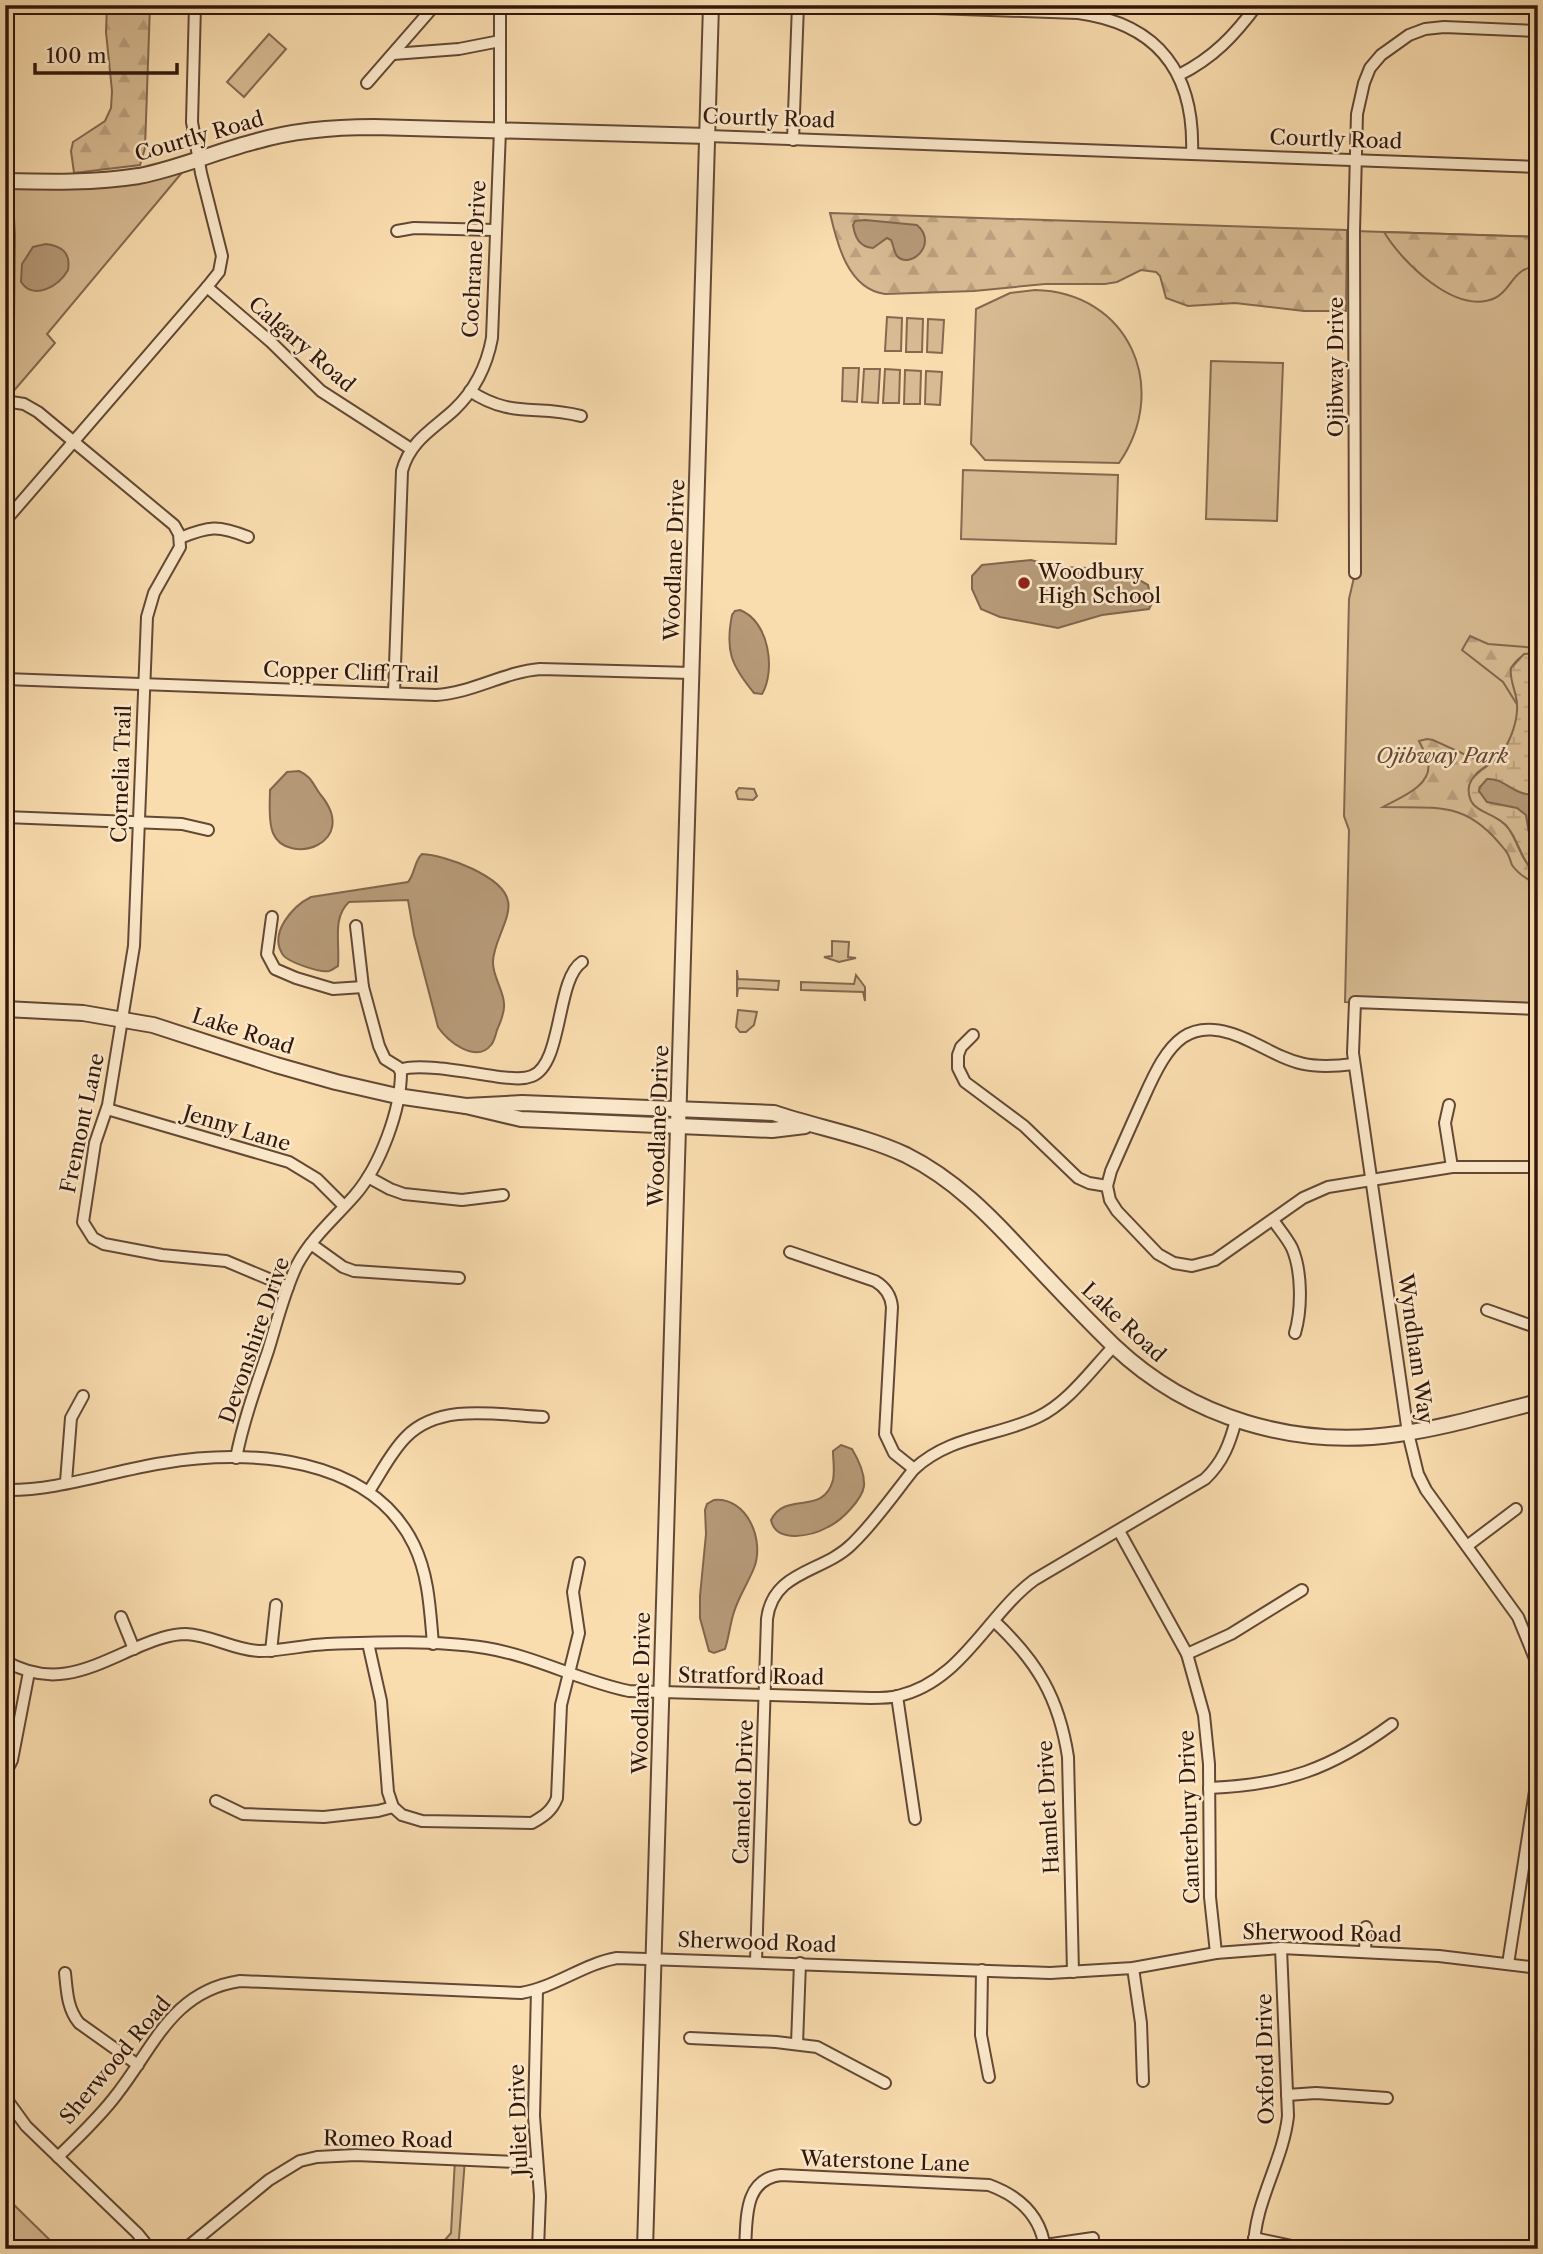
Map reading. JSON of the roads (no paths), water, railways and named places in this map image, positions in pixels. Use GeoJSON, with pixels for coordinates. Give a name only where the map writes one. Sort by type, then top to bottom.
{"type":"FeatureCollection","features":[{"type":"Feature","properties":{"kind":"street"},"geometry":{"type":"LineString","coordinates":[[5,521],[219,272],[222,256],[192,122],[195,5]]}},
{"type":"Feature","properties":{"kind":"street"},"geometry":{"type":"LineString","coordinates":[[367,83],[435,5]]}},
{"type":"Feature","properties":{"kind":"street","name":"Cochrane Drive"},"geometry":{"type":"LineString","coordinates":[[394,693],[401,478],[411,449],[422,435],[455,409],[470,391],[482,369],[492,338],[500,130],[500,5]]}},
{"type":"Feature","properties":{"kind":"street","name":"Woodlane Drive"},"geometry":{"type":"LineString","coordinates":[[645,2249],[711,5]]}},
{"type":"Feature","properties":{"kind":"street"},"geometry":{"type":"LineString","coordinates":[[793,140],[797,5]]}},
{"type":"Feature","properties":{"kind":"street"},"geometry":{"type":"LineString","coordinates":[[851,5],[1096,16],[1129,28],[1147,38],[1179,75],[1191,111],[1192,154]]}},
{"type":"Feature","properties":{"kind":"street"},"geometry":{"type":"LineString","coordinates":[[1179,75],[1211,57],[1257,5]]}},
{"type":"Feature","properties":{"kind":"street"},"geometry":{"type":"LineString","coordinates":[[1356,160],[1357,114],[1364,83],[1370,68],[1395,43],[1425,29],[1444,27],[1538,31]]}},
{"type":"Feature","properties":{"kind":"street"},"geometry":{"type":"LineString","coordinates":[[393,54],[459,49],[500,41]]}},
{"type":"Feature","properties":{"kind":"street","name":"Courtly Road"},"geometry":{"type":"LineString","coordinates":[[5,181],[99,181],[152,173],[259,140],[327,128],[374,127],[708,136],[1538,167]]}},
{"type":"Feature","properties":{"kind":"street","name":"Ojibway Drive"},"geometry":{"type":"LineString","coordinates":[[1355,573],[1356,160]]}},
{"type":"Feature","properties":{"kind":"street"},"geometry":{"type":"LineString","coordinates":[[397,231],[414,228],[495,230]]}},
{"type":"Feature","properties":{"kind":"street","name":"Calgary Road"},"geometry":{"type":"LineString","coordinates":[[207,288],[271,342],[321,391],[411,449]]}},
{"type":"Feature","properties":{"kind":"street"},"geometry":{"type":"LineString","coordinates":[[470,391],[487,402],[506,409],[562,412],[581,416]]}},
{"type":"Feature","properties":{"kind":"street"},"geometry":{"type":"LineString","coordinates":[[5,401],[31,408],[173,525],[180,538],[213,527],[225,528],[248,537]]}},
{"type":"Feature","properties":{"kind":"street","name":"Cornelia Trail"},"geometry":{"type":"LineString","coordinates":[[122,1018],[134,946],[148,609],[178,550],[180,538]]}},
{"type":"Feature","properties":{"kind":"street","name":"Copper Cliff Trail"},"geometry":{"type":"LineString","coordinates":[[5,679],[454,693],[519,672],[540,669],[692,673]]}},
{"type":"Feature","properties":{"kind":"street"},"geometry":{"type":"LineString","coordinates":[[5,817],[181,824],[208,830]]}},
{"type":"Feature","properties":{"kind":"street"},"geometry":{"type":"LineString","coordinates":[[272,917],[267,954],[275,969],[333,989],[363,987]]}},
{"type":"Feature","properties":{"kind":"street"},"geometry":{"type":"LineString","coordinates":[[356,926],[363,987],[381,1052],[385,1059],[400,1070],[418,1066],[509,1078],[535,1075],[542,1067],[555,1038],[569,978],[582,962]]}},
{"type":"Feature","properties":{"kind":"street","name":"Wyndham Way"},"geometry":{"type":"LineString","coordinates":[[1537,1659],[1518,1617],[1426,1490],[1418,1474],[1408,1433],[1354,1064],[1355,1002],[1538,1009]]}},
{"type":"Feature","properties":{"kind":"street","name":"Lake Road"},"geometry":{"type":"LineString","coordinates":[[5,1009],[122,1018],[184,1033],[305,1074],[397,1096],[466,1106],[521,1119],[772,1130],[811,1125]]}},
{"type":"Feature","properties":{"kind":"street","name":"Fremont Lane"},"geometry":{"type":"LineString","coordinates":[[122,1018],[107,1109],[95,1143],[83,1215],[85,1227],[93,1238],[108,1245],[156,1254],[226,1261],[288,1287]]}},
{"type":"Feature","properties":{"kind":"street"},"geometry":{"type":"LineString","coordinates":[[1354,1064],[1309,1066],[1292,1061],[1228,1031],[1208,1029],[1188,1034],[1171,1046],[1158,1065],[1111,1171],[1107,1186],[1110,1200],[1117,1211],[1161,1257],[1181,1265],[1196,1266],[1213,1261],[1316,1191],[1332,1186],[1452,1167],[1538,1167]]}},
{"type":"Feature","properties":{"kind":"street"},"geometry":{"type":"LineString","coordinates":[[973,1035],[961,1047],[958,1055],[958,1068],[965,1082],[1024,1126],[1080,1180],[1107,1186]]}},
{"type":"Feature","properties":{"kind":"street","name":"Devonshire Drive"},"geometry":{"type":"LineString","coordinates":[[236,1458],[288,1287],[310,1244],[368,1177],[386,1142],[400,1070]]}},
{"type":"Feature","properties":{"kind":"street","name":"Lake Road"},"geometry":{"type":"LineString","coordinates":[[466,1106],[522,1103],[774,1113],[864,1138],[908,1156],[945,1178],[977,1204],[1114,1346],[1139,1368],[1170,1389],[1236,1420],[1284,1433],[1327,1438],[1370,1437],[1408,1433],[1538,1402]]}},
{"type":"Feature","properties":{"kind":"street"},"geometry":{"type":"LineString","coordinates":[[1449,1105],[1445,1123],[1452,1167]]}},
{"type":"Feature","properties":{"kind":"street","name":"Jenny Lane"},"geometry":{"type":"LineString","coordinates":[[107,1109],[289,1162],[317,1179],[344,1206]]}},
{"type":"Feature","properties":{"kind":"street"},"geometry":{"type":"LineString","coordinates":[[368,1177],[390,1189],[408,1194],[462,1200],[503,1195]]}},
{"type":"Feature","properties":{"kind":"street"},"geometry":{"type":"LineString","coordinates":[[1273,1220],[1295,1257],[1300,1308],[1295,1333]]}},
{"type":"Feature","properties":{"kind":"street"},"geometry":{"type":"LineString","coordinates":[[310,1244],[354,1272],[459,1278]]}},
{"type":"Feature","properties":{"kind":"street"},"geometry":{"type":"LineString","coordinates":[[790,1252],[874,1281],[890,1295],[892,1307],[885,1434],[894,1453],[914,1469]]}},
{"type":"Feature","properties":{"kind":"street"},"geometry":{"type":"LineString","coordinates":[[1487,1310],[1538,1328]]}},
{"type":"Feature","properties":{"kind":"street"},"geometry":{"type":"LineString","coordinates":[[1538,1341],[1538,1363]]}},
{"type":"Feature","properties":{"kind":"street","name":"Camelot Drive"},"geometry":{"type":"LineString","coordinates":[[756,1961],[767,1619],[772,1598],[787,1582],[835,1557],[852,1544],[914,1469],[936,1452],[1029,1421],[1051,1410],[1114,1346]]}},
{"type":"Feature","properties":{"kind":"street"},"geometry":{"type":"LineString","coordinates":[[66,1482],[71,1418],[83,1396]]}},
{"type":"Feature","properties":{"kind":"street"},"geometry":{"type":"LineString","coordinates":[[369,1491],[407,1435],[431,1420],[459,1414],[543,1417]]}},
{"type":"Feature","properties":{"kind":"street","name":"Stratford Road"},"geometry":{"type":"LineString","coordinates":[[5,1661],[29,1672],[73,1674],[158,1638],[186,1634],[254,1651],[368,1643],[466,1646],[510,1653],[570,1675],[629,1691],[871,1698],[897,1696],[933,1683],[942,1676],[1020,1591],[1034,1580],[1205,1479],[1217,1468],[1225,1455],[1236,1420]]}},
{"type":"Feature","properties":{"kind":"street"},"geometry":{"type":"LineString","coordinates":[[5,1490],[207,1458],[277,1461],[331,1471],[369,1491],[405,1528],[421,1560],[429,1594],[433,1644]]}},
{"type":"Feature","properties":{"kind":"street"},"geometry":{"type":"LineString","coordinates":[[1467,1546],[1516,1509]]}},
{"type":"Feature","properties":{"kind":"street","name":"Canterbury Drive"},"geometry":{"type":"LineString","coordinates":[[1119,1531],[1186,1654],[1204,1715],[1209,1788],[1210,1897],[1216,1953]]}},
{"type":"Feature","properties":{"kind":"street"},"geometry":{"type":"LineString","coordinates":[[368,1643],[381,1701],[388,1791],[393,1807],[402,1815],[422,1821],[521,1825],[532,1823],[546,1815],[557,1798],[561,1705],[579,1633],[573,1592],[579,1563]]}},
{"type":"Feature","properties":{"kind":"street"},"geometry":{"type":"LineString","coordinates":[[1186,1654],[1231,1634],[1302,1590]]}},
{"type":"Feature","properties":{"kind":"street"},"geometry":{"type":"LineString","coordinates":[[271,1651],[276,1605]]}},
{"type":"Feature","properties":{"kind":"street"},"geometry":{"type":"LineString","coordinates":[[121,1617],[134,1649]]}},
{"type":"Feature","properties":{"kind":"street","name":"Hamlet Drive"},"geometry":{"type":"LineString","coordinates":[[994,1621],[1027,1656],[1050,1689],[1064,1734],[1068,1757],[1073,1972]]}},
{"type":"Feature","properties":{"kind":"street"},"geometry":{"type":"LineString","coordinates":[[5,1774],[12,1760],[29,1672]]}},
{"type":"Feature","properties":{"kind":"street"},"geometry":{"type":"LineString","coordinates":[[897,1696],[915,1819]]}},
{"type":"Feature","properties":{"kind":"street"},"geometry":{"type":"LineString","coordinates":[[1209,1788],[1256,1785],[1305,1774],[1348,1754],[1392,1724]]}},
{"type":"Feature","properties":{"kind":"street"},"geometry":{"type":"LineString","coordinates":[[1508,1964],[1538,1772]]}},
{"type":"Feature","properties":{"kind":"street"},"geometry":{"type":"LineString","coordinates":[[216,1801],[243,1814],[324,1817],[356,1815],[393,1807]]}},
{"type":"Feature","properties":{"kind":"street"},"geometry":{"type":"LineString","coordinates":[[1365,1952],[1366,1927]]}},
{"type":"Feature","properties":{"kind":"street","name":"Sherwood Road"},"geometry":{"type":"LineString","coordinates":[[58,2157],[117,2094],[156,2035],[180,2009],[194,1998],[222,1984],[240,1981],[508,1993],[537,1990],[603,1961],[617,1958],[654,1957],[1073,1972],[1133,1968],[1216,1953],[1281,1948],[1457,1957],[1538,1968]]}},
{"type":"Feature","properties":{"kind":"street","name":"Oxford Drive"},"geometry":{"type":"LineString","coordinates":[[1254,2244],[1259,2213],[1287,2131],[1281,1948]]}},
{"type":"Feature","properties":{"kind":"street"},"geometry":{"type":"LineString","coordinates":[[797,2044],[800,1963]]}},
{"type":"Feature","properties":{"kind":"street"},"geometry":{"type":"LineString","coordinates":[[1133,1968],[1140,2023],[1143,2081]]}},
{"type":"Feature","properties":{"kind":"street"},"geometry":{"type":"LineString","coordinates":[[982,1970],[981,2035],[989,2077]]}},
{"type":"Feature","properties":{"kind":"street"},"geometry":{"type":"LineString","coordinates":[[65,1973],[66,1991],[73,2016],[138,2065]]}},
{"type":"Feature","properties":{"kind":"street","name":"Juliet Drive"},"geometry":{"type":"LineString","coordinates":[[537,1990],[534,2116],[540,2196],[538,2249]]}},
{"type":"Feature","properties":{"kind":"street"},"geometry":{"type":"LineString","coordinates":[[691,2038],[797,2044],[822,2049],[885,2083]]}},
{"type":"Feature","properties":{"kind":"street"},"geometry":{"type":"LineString","coordinates":[[1287,2095],[1315,2093],[1387,2098]]}},
{"type":"Feature","properties":{"kind":"street"},"geometry":{"type":"LineString","coordinates":[[5,2097],[26,2126],[137,2233],[150,2249]]}},
{"type":"Feature","properties":{"kind":"street","name":"Romeo Road"},"geometry":{"type":"LineString","coordinates":[[185,2249],[269,2180],[300,2161],[317,2157],[356,2155],[537,2163]]}},
{"type":"Feature","properties":{"kind":"street","name":"Waterstone Lane"},"geometry":{"type":"LineString","coordinates":[[745,2249],[750,2196],[763,2180],[781,2175],[989,2185],[1014,2197],[1025,2206],[1037,2222],[1045,2247]]}},
{"type":"Feature","properties":{"kind":"street"},"geometry":{"type":"LineString","coordinates":[[1045,2247],[1093,2238]]}},
{"type":"Feature","properties":{"kind":"street"},"geometry":{"type":"LineString","coordinates":[[1254,2244],[1306,2249]]}},
{"type":"Feature","properties":{"kind":"waterway"},"geometry":{"type":"LineString","coordinates":[[1533,795],[1533,750],[1538,727]]}},
{"type":"Feature","properties":{"kind":"place","name":"Woodbury High School"},"geometry":{"type":"Point","coordinates":[1024,583]}},
{"type":"Feature","properties":{"kind":"park label","name":"Ojibway Park"},"geometry":{"type":"Point","coordinates":[1442,755]}}]}
